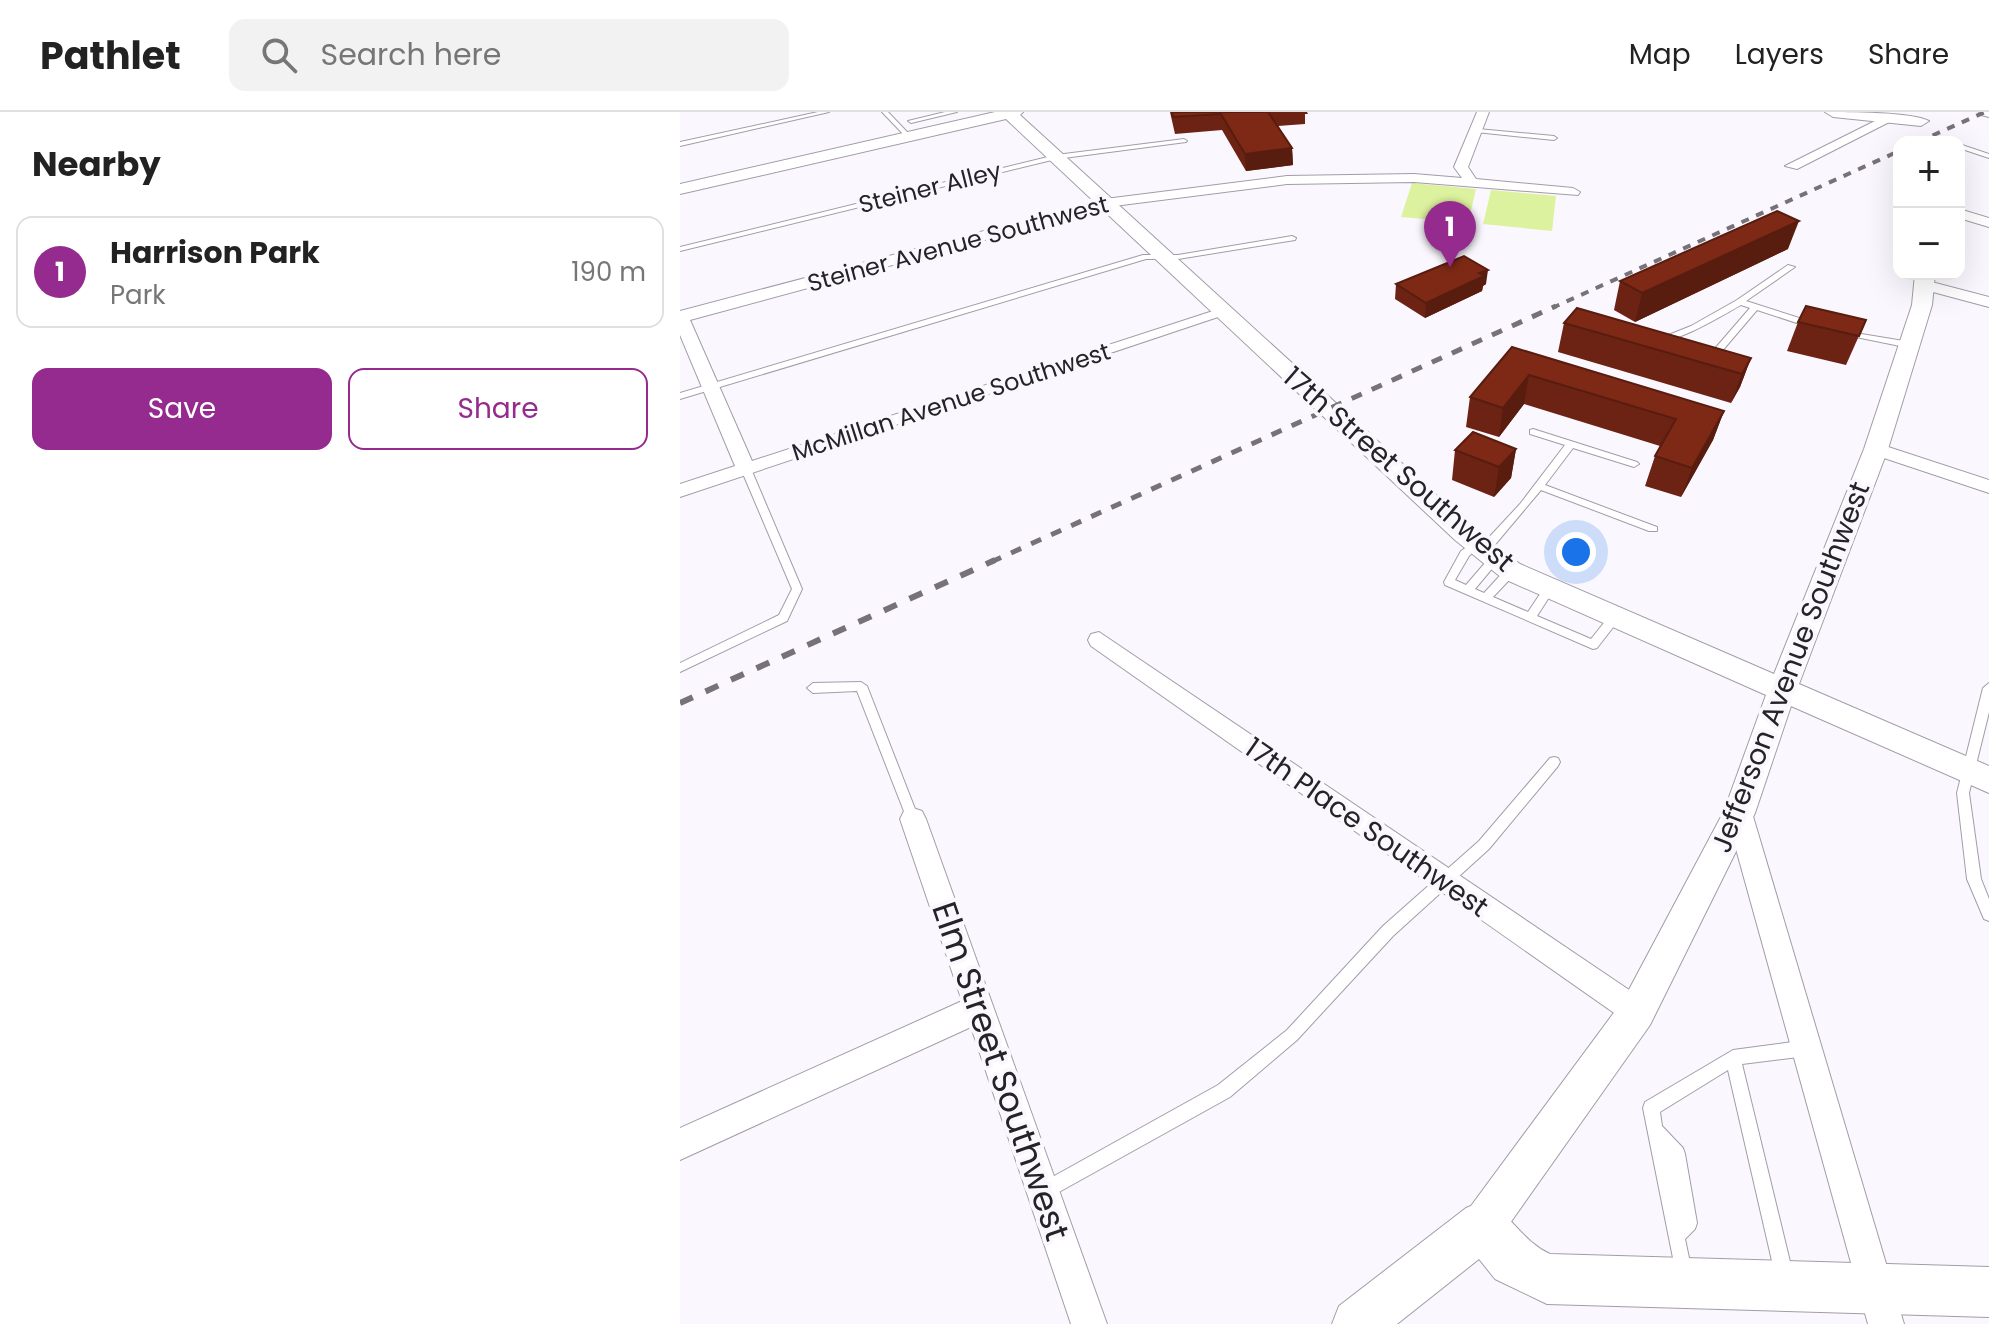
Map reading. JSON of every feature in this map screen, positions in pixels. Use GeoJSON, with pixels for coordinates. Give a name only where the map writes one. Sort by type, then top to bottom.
{"type":"FeatureCollection","features":[{"type":"Feature","properties":{"kind":"main road"},"geometry":{"type":"LineString","coordinates":[[1483,1225],[1512,1262],[1547,1279],[1787,1286],[1881,1307],[1989,1292]]}},
{"type":"Feature","properties":{"kind":"main road","name":"Jefferson Avenue Southwest"},"geometry":{"type":"LineString","coordinates":[[1357,1324],[1483,1225]]}},
{"type":"Feature","properties":{"kind":"street"},"geometry":{"type":"LineString","coordinates":[[680,189],[913,130],[947,115],[1010,112]]}},
{"type":"Feature","properties":{"kind":"street","name":"17th Street Southwest"},"geometry":{"type":"LineString","coordinates":[[1010,112],[1222,313],[1492,556],[1550,588],[1978,775]]}},
{"type":"Feature","properties":{"kind":"street"},"geometry":{"type":"LineString","coordinates":[[1472,183],[1461,167],[1478,131],[1483,112]]}},
{"type":"Feature","properties":{"kind":"street"},"geometry":{"type":"LineString","coordinates":[[1833,112],[1922,116]]}},
{"type":"Feature","properties":{"kind":"street"},"geometry":{"type":"LineString","coordinates":[[1792,166],[1893,117]]}},
{"type":"Feature","properties":{"kind":"street","name":"Steiner Avenue Southwest"},"geometry":{"type":"LineString","coordinates":[[680,317],[1105,203],[1287,180],[1347,182],[1414,178],[1573,192]]}},
{"type":"Feature","properties":{"kind":"street"},"geometry":{"type":"LineString","coordinates":[[1965,215],[1989,223]]}},
{"type":"Feature","properties":{"kind":"street"},"geometry":{"type":"LineString","coordinates":[[1924,280],[1989,302]]}},
{"type":"Feature","properties":{"kind":"street","name":"Jefferson Avenue Southwest"},"geometry":{"type":"LineString","coordinates":[[1483,1225],[1637,1012],[1739,813],[1782,691],[1876,449],[1922,305],[1924,280]]}},
{"type":"Feature","properties":{"kind":"street","name":"McMillan Avenue Southwest"},"geometry":{"type":"LineString","coordinates":[[680,491],[1222,313]]}},
{"type":"Feature","properties":{"kind":"street"},"geometry":{"type":"LineString","coordinates":[[680,317],[746,469]]}},
{"type":"Feature","properties":{"kind":"street"},"geometry":{"type":"LineString","coordinates":[[1876,449],[1989,487]]}},
{"type":"Feature","properties":{"kind":"street","name":"17th Place Southwest"},"geometry":{"type":"LineString","coordinates":[[1099,640],[1637,1012]]}},
{"type":"Feature","properties":{"kind":"street"},"geometry":{"type":"LineString","coordinates":[[1739,813],[1881,1307]]}},
{"type":"Feature","properties":{"kind":"street","name":"Elm Street Southwest"},"geometry":{"type":"LineString","coordinates":[[913,819],[1089,1324]]}},
{"type":"Feature","properties":{"kind":"street"},"geometry":{"type":"LineString","coordinates":[[680,1144],[977,1009]]}},
{"type":"Feature","properties":{"kind":"lane"},"geometry":{"type":"LineString","coordinates":[[680,144],[826,112]]}},
{"type":"Feature","properties":{"kind":"lane"},"geometry":{"type":"LineString","coordinates":[[885,112],[913,130]]}},
{"type":"Feature","properties":{"kind":"lane"},"geometry":{"type":"LineString","coordinates":[[909,112],[907,115],[913,130]]}},
{"type":"Feature","properties":{"kind":"lane"},"geometry":{"type":"LineString","coordinates":[[1478,131],[1554,138]]}},
{"type":"Feature","properties":{"kind":"lane","name":"Steiner Alley"},"geometry":{"type":"LineString","coordinates":[[680,249],[1056,157],[1184,141]]}},
{"type":"Feature","properties":{"kind":"lane"},"geometry":{"type":"LineString","coordinates":[[1965,148],[1989,156]]}},
{"type":"Feature","properties":{"kind":"lane"},"geometry":{"type":"LineString","coordinates":[[680,396],[1146,257],[1178,257],[1292,238]]}},
{"type":"Feature","properties":{"kind":"lane"},"geometry":{"type":"LineString","coordinates":[[1656,340],[1694,328],[1740,302],[1791,267]]}},
{"type":"Feature","properties":{"kind":"lane"},"geometry":{"type":"LineString","coordinates":[[1740,302],[1824,329]]}},
{"type":"Feature","properties":{"kind":"lane"},"geometry":{"type":"LineString","coordinates":[[1700,351],[1714,355],[1755,307]]}},
{"type":"Feature","properties":{"kind":"lane"},"geometry":{"type":"LineString","coordinates":[[1838,331],[1910,345]]}},
{"type":"Feature","properties":{"kind":"lane"},"geometry":{"type":"LineString","coordinates":[[1643,337],[1685,348]]}},
{"type":"Feature","properties":{"kind":"lane"},"geometry":{"type":"LineString","coordinates":[[1533,432],[1634,464]]}},
{"type":"Feature","properties":{"kind":"lane"},"geometry":{"type":"LineString","coordinates":[[1468,590],[1571,444]]}},
{"type":"Feature","properties":{"kind":"lane"},"geometry":{"type":"LineString","coordinates":[[680,668],[783,618],[797,589],[746,469]]}},
{"type":"Feature","properties":{"kind":"lane"},"geometry":{"type":"LineString","coordinates":[[1539,486],[1653,529]]}},
{"type":"Feature","properties":{"kind":"lane"},"geometry":{"type":"LineString","coordinates":[[1492,556],[1465,554],[1449,582],[1593,645],[1615,617]]}},
{"type":"Feature","properties":{"kind":"lane"},"geometry":{"type":"LineString","coordinates":[[1485,598],[1492,556]]}},
{"type":"Feature","properties":{"kind":"lane"},"geometry":{"type":"LineString","coordinates":[[1530,617],[1550,588]]}},
{"type":"Feature","properties":{"kind":"lane"},"geometry":{"type":"LineString","coordinates":[[813,688],[861,686],[913,819]]}},
{"type":"Feature","properties":{"kind":"lane"},"geometry":{"type":"LineString","coordinates":[[1989,688],[1978,775],[1963,793],[1974,879],[1989,915]]}},
{"type":"Feature","properties":{"kind":"lane"},"geometry":{"type":"LineString","coordinates":[[1044,1191],[1224,1091],[1292,1035],[1388,931],[1484,845],[1554,762]]}},
{"type":"Feature","properties":{"kind":"lane"},"geometry":{"type":"LineString","coordinates":[[1685,1283],[1676,1236],[1689,1223],[1677,1154],[1656,1130],[1651,1108],[1733,1058],[1807,1048]]}},
{"type":"Feature","properties":{"kind":"lane"},"geometry":{"type":"LineString","coordinates":[[1733,1058],[1787,1286]]}},
{"type":"Feature","properties":{"kind":"green space"},"geometry":{"type":"Polygon","coordinates":[[[1412,183],[1476,189],[1468,223],[1401,217],[1412,183]]]}},
{"type":"Feature","properties":{"kind":"green space"},"geometry":{"type":"Polygon","coordinates":[[[1491,190],[1556,196],[1552,231],[1483,224],[1491,190]]]}},
{"type":"Feature","properties":{"kind":"building"},"geometry":{"type":"Polygon","coordinates":[[[1172,112],[1268,112],[1292,148],[1245,154],[1221,114],[1173,117],[1172,112]]]}},
{"type":"Feature","properties":{"kind":"building"},"geometry":{"type":"Polygon","coordinates":[[[1777,211],[1799,221],[1642,293],[1620,281],[1777,211]]]}},
{"type":"Feature","properties":{"kind":"building"},"geometry":{"type":"Polygon","coordinates":[[[1464,256],[1488,270],[1479,273],[1484,276],[1426,303],[1396,284],[1464,256]]]}},
{"type":"Feature","properties":{"kind":"building"},"geometry":{"type":"Polygon","coordinates":[[[1806,306],[1866,320],[1859,336],[1798,322],[1806,306]]]}},
{"type":"Feature","properties":{"kind":"building"},"geometry":{"type":"Polygon","coordinates":[[[1577,308],[1751,358],[1742,374],[1564,323],[1577,308]]]}},
{"type":"Feature","properties":{"kind":"building"},"geometry":{"type":"Polygon","coordinates":[[[1512,347],[1724,411],[1692,468],[1655,456],[1676,419],[1529,375],[1503,408],[1470,397],[1512,347]]]}},
{"type":"Feature","properties":{"kind":"building"},"geometry":{"type":"Polygon","coordinates":[[[1473,432],[1516,449],[1499,467],[1455,450],[1473,432]]]}},
{"type":"Feature","properties":{"kind":"railway"},"geometry":{"type":"LineString","coordinates":[[1931,136],[1985,112]]}},
{"type":"Feature","properties":{"kind":"railway"},"geometry":{"type":"LineString","coordinates":[[1552,308],[1893,154]]}},
{"type":"Feature","properties":{"kind":"railway"},"geometry":{"type":"LineString","coordinates":[[991,562],[1556,306]]}},
{"type":"Feature","properties":{"kind":"railway"},"geometry":{"type":"LineString","coordinates":[[680,703],[995,560]]}},
{"type":"Feature","properties":{"kind":"place","name":"Harrison Park"},"geometry":{"type":"Point","coordinates":[1450,267]}}]}
